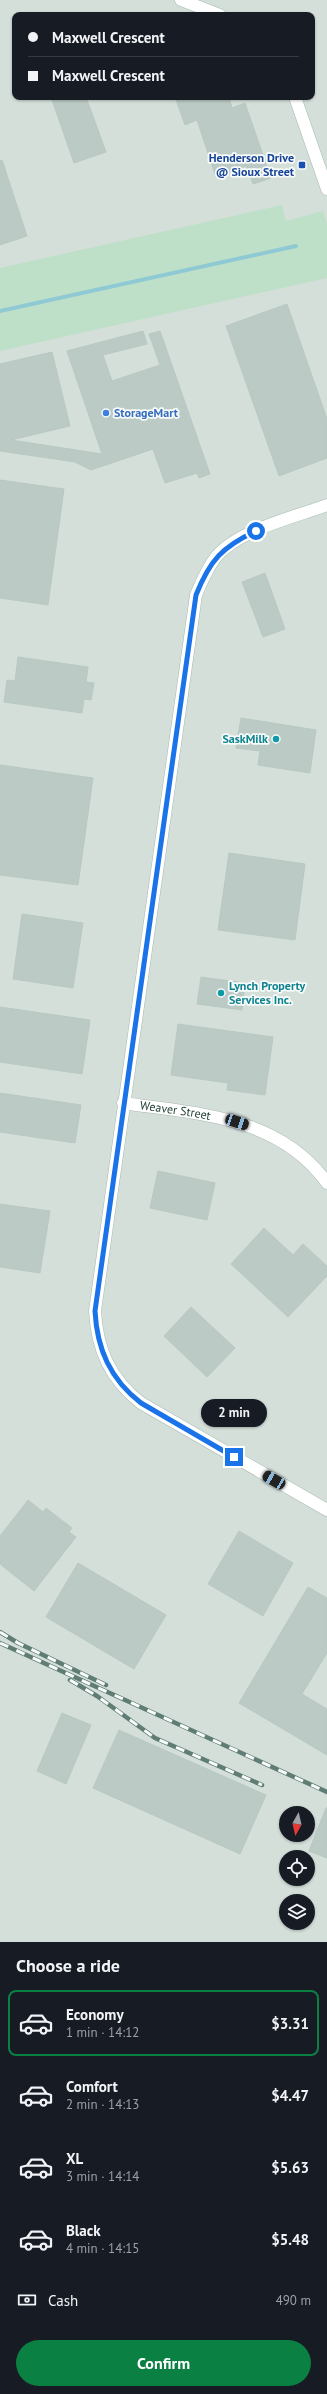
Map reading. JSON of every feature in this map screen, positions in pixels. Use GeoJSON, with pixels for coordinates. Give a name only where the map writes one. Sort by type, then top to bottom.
{"type":"FeatureCollection","features":[{"type":"Feature","properties":{"kind":"street"},"geometry":{"type":"LineString","coordinates":[[181,0],[212,12]]}},
{"type":"Feature","properties":{"kind":"street"},"geometry":{"type":"LineString","coordinates":[[296,100],[327,189]]}},
{"type":"Feature","properties":{"kind":"street"},"geometry":{"type":"LineString","coordinates":[[327,505],[234,541],[217,556],[205,574],[196,595],[96,1295],[98,1339],[109,1368],[128,1393],[141,1403],[327,1510]]}},
{"type":"Feature","properties":{"kind":"street","name":"Weaver Street"},"geometry":{"type":"LineString","coordinates":[[123,1103],[224,1118],[251,1126],[294,1150],[310,1163],[327,1183]]}},
{"type":"Feature","properties":{"kind":"shaded area"},"geometry":{"type":"Polygon","coordinates":[[[0,0],[327,0],[327,1942],[0,1942],[0,0]]]}},
{"type":"Feature","properties":{"kind":"green space"},"geometry":{"type":"Polygon","coordinates":[[[282,205],[286,221],[323,211],[327,223],[327,278],[0,351],[0,268],[282,205]]]}},
{"type":"Feature","properties":{"kind":"building"},"geometry":{"type":"Polygon","coordinates":[[[52,100],[87,100],[106,152],[74,163],[52,100]]]}},
{"type":"Feature","properties":{"kind":"building"},"geometry":{"type":"Polygon","coordinates":[[[176,100],[230,100],[232,108],[245,103],[271,178],[253,184],[246,166],[216,177],[197,120],[185,125],[176,100]]]}},
{"type":"Feature","properties":{"kind":"building"},"geometry":{"type":"Polygon","coordinates":[[[2,160],[27,236],[0,245],[0,161],[2,160]]]}},
{"type":"Feature","properties":{"kind":"building"},"geometry":{"type":"Polygon","coordinates":[[[287,304],[327,419],[327,458],[279,476],[226,326],[287,304]]]}},
{"type":"Feature","properties":{"kind":"building"},"geometry":{"type":"Polygon","coordinates":[[[143,331],[147,344],[103,355],[112,381],[160,365],[149,334],[160,331],[210,474],[199,478],[197,473],[165,483],[153,449],[91,470],[75,462],[0,451],[0,364],[52,352],[70,426],[11,440],[102,454],[67,351],[143,331]]]}},
{"type":"Feature","properties":{"kind":"building"},"geometry":{"type":"Polygon","coordinates":[[[0,480],[64,489],[48,605],[0,598],[0,480]]]}},
{"type":"Feature","properties":{"kind":"building"},"geometry":{"type":"Polygon","coordinates":[[[265,573],[285,629],[263,637],[242,582],[265,573]]]}},
{"type":"Feature","properties":{"kind":"building"},"geometry":{"type":"Polygon","coordinates":[[[18,657],[88,667],[86,682],[94,683],[91,700],[84,699],[82,713],[4,702],[7,680],[15,681],[18,657]]]}},
{"type":"Feature","properties":{"kind":"building","name":"SaskMilk"},"geometry":{"type":"Polygon","coordinates":[[[241,718],[316,730],[310,773],[258,765],[260,751],[236,748],[241,718]]]}},
{"type":"Feature","properties":{"kind":"building"},"geometry":{"type":"Polygon","coordinates":[[[0,765],[93,778],[78,885],[0,875],[0,765]]]}},
{"type":"Feature","properties":{"kind":"building"},"geometry":{"type":"Polygon","coordinates":[[[229,853],[305,864],[295,940],[218,930],[229,853]]]}},
{"type":"Feature","properties":{"kind":"building"},"geometry":{"type":"Polygon","coordinates":[[[22,914],[83,923],[73,988],[13,979],[22,914]]]}},
{"type":"Feature","properties":{"kind":"building","name":"Lynch Property Services Inc."},"geometry":{"type":"Polygon","coordinates":[[[201,977],[245,983],[242,1010],[197,1004],[201,977]]]}},
{"type":"Feature","properties":{"kind":"building"},"geometry":{"type":"Polygon","coordinates":[[[0,1007],[90,1020],[82,1074],[0,1062],[0,1007]]]}},
{"type":"Feature","properties":{"kind":"building"},"geometry":{"type":"Polygon","coordinates":[[[178,1024],[273,1037],[265,1095],[227,1090],[228,1083],[171,1075],[178,1024]]]}},
{"type":"Feature","properties":{"kind":"building"},"geometry":{"type":"Polygon","coordinates":[[[0,1093],[81,1105],[75,1143],[0,1132],[0,1093]]]}},
{"type":"Feature","properties":{"kind":"building"},"geometry":{"type":"Polygon","coordinates":[[[158,1171],[215,1183],[207,1220],[150,1208],[158,1171]]]}},
{"type":"Feature","properties":{"kind":"building"},"geometry":{"type":"Polygon","coordinates":[[[0,1204],[50,1211],[40,1273],[0,1267],[0,1204]]]}},
{"type":"Feature","properties":{"kind":"building"},"geometry":{"type":"Polygon","coordinates":[[[264,1228],[293,1255],[303,1244],[327,1266],[327,1276],[288,1317],[231,1264],[264,1228]]]}},
{"type":"Feature","properties":{"kind":"building"},"geometry":{"type":"Polygon","coordinates":[[[191,1307],[235,1348],[207,1377],[164,1336],[191,1307]]]}},
{"type":"Feature","properties":{"kind":"building"},"geometry":{"type":"Polygon","coordinates":[[[28,1500],[43,1512],[46,1508],[72,1528],[69,1532],[76,1537],[34,1591],[0,1564],[0,1536],[28,1500]]]}},
{"type":"Feature","properties":{"kind":"building"},"geometry":{"type":"Polygon","coordinates":[[[239,1531],[293,1563],[263,1616],[208,1584],[239,1531]]]}},
{"type":"Feature","properties":{"kind":"building"},"geometry":{"type":"Polygon","coordinates":[[[78,1563],[166,1615],[134,1669],[46,1617],[78,1563]]]}},
{"type":"Feature","properties":{"kind":"building"},"geometry":{"type":"Polygon","coordinates":[[[308,1587],[327,1598],[327,1653],[302,1694],[327,1709],[327,1755],[239,1703],[308,1587]]]}},
{"type":"Feature","properties":{"kind":"building"},"geometry":{"type":"Polygon","coordinates":[[[62,1713],[91,1725],[66,1784],[37,1771],[62,1713]]]}},
{"type":"Feature","properties":{"kind":"building"},"geometry":{"type":"Polygon","coordinates":[[[119,1730],[266,1795],[240,1854],[93,1788],[119,1730]]]}},
{"type":"Feature","properties":{"kind":"building"},"geometry":{"type":"Polygon","coordinates":[[[327,1808],[327,1858],[315,1853],[315,1850],[309,1850],[313,1842],[315,1842],[315,1836],[327,1808]]]}},
{"type":"Feature","properties":{"kind":"waterway"},"geometry":{"type":"LineString","coordinates":[[0,311],[296,246]]}},
{"type":"Feature","properties":{"kind":"railway"},"geometry":{"type":"LineString","coordinates":[[0,1632],[18,1643],[106,1685]]}},
{"type":"Feature","properties":{"kind":"railway"},"geometry":{"type":"LineString","coordinates":[[0,1643],[327,1792]]}},
{"type":"Feature","properties":{"kind":"railway"},"geometry":{"type":"LineString","coordinates":[[70,1680],[97,1696],[155,1738],[262,1785]]}},
{"type":"Feature","properties":{"kind":"place","name":"Henderson Drive @ Sioux Street"},"geometry":{"type":"Point","coordinates":[302,165]}},
{"type":"Feature","properties":{"kind":"place","name":"StorageMart"},"geometry":{"type":"Point","coordinates":[106,413]}},
{"type":"Feature","properties":{"kind":"place","name":"SaskMilk"},"geometry":{"type":"Point","coordinates":[276,739]}},
{"type":"Feature","properties":{"kind":"place","name":"Lynch Property Services Inc."},"geometry":{"type":"Point","coordinates":[221,993]}},
{"type":"Feature","properties":{"kind":"route"},"geometry":{"type":"LineString","coordinates":[[234,1457],[141,1403],[128,1393],[109,1368],[102,1354],[98,1339],[95,1311],[125,1087],[196,595],[205,574],[217,556],[234,541],[256,531]]}}]}
